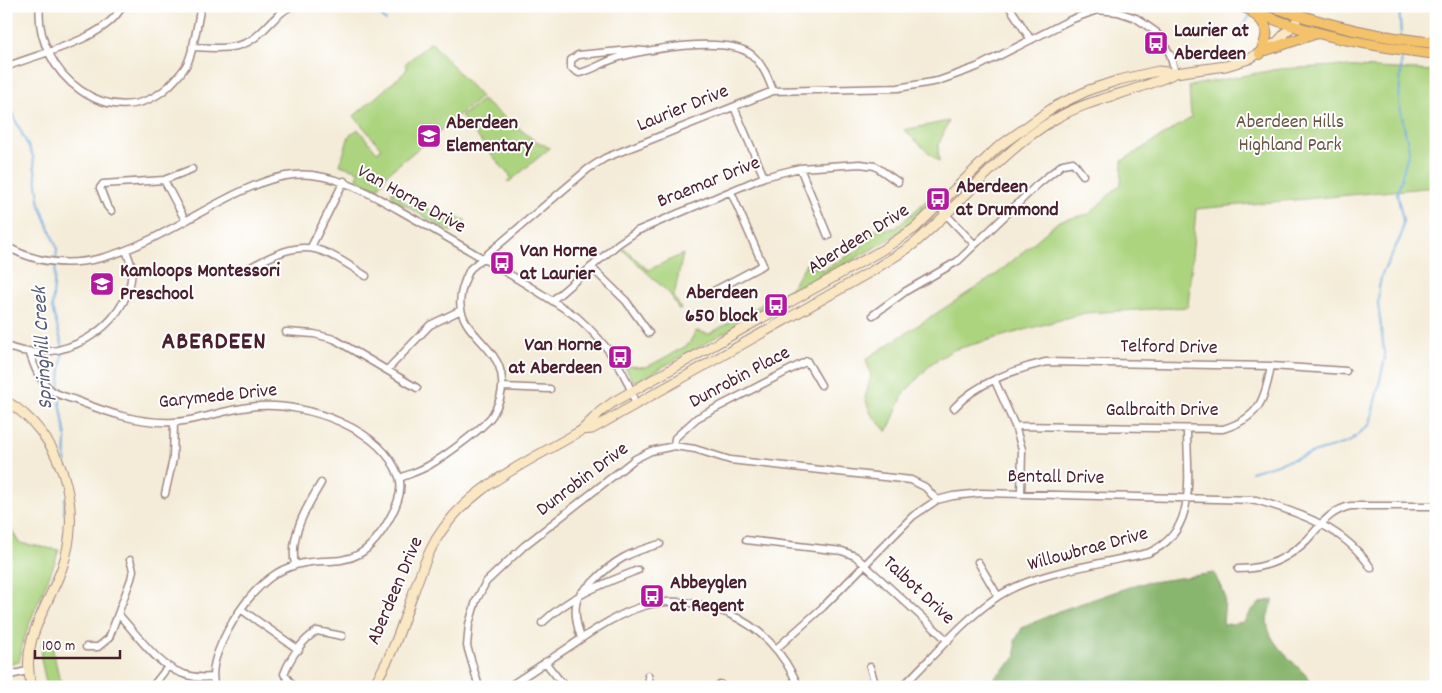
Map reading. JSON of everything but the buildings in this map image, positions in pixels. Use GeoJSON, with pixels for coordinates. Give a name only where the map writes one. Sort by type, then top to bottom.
{"type":"FeatureCollection","features":[{"type":"Feature","properties":{"kind":"main road"},"geometry":{"type":"LineString","coordinates":[[1271,6],[1365,34],[1436,43]]}},
{"type":"Feature","properties":{"kind":"main road"},"geometry":{"type":"LineString","coordinates":[[1243,7],[1318,33],[1364,44],[1436,54]]}},
{"type":"Feature","properties":{"kind":"main road"},"geometry":{"type":"LineString","coordinates":[[1243,7],[1260,18],[1268,31],[1263,52]]}},
{"type":"Feature","properties":{"kind":"main road","name":"Aberdeen Drive"},"geometry":{"type":"LineString","coordinates":[[376,685],[430,550],[455,513],[487,485],[582,430],[600,411],[882,250],[915,228],[939,207],[997,148],[1054,107],[1088,90],[1118,80],[1158,71],[1175,73],[1226,66],[1263,52],[1293,25],[1300,16]]}},
{"type":"Feature","properties":{"kind":"main road"},"geometry":{"type":"LineString","coordinates":[[1263,52],[1318,33]]}},
{"type":"Feature","properties":{"kind":"main road","name":"Aberdeen Drive"},"geometry":{"type":"LineString","coordinates":[[582,430],[592,430],[635,403],[872,271],[914,243],[1000,161],[1055,119],[1090,102],[1162,80],[1175,73]]}},
{"type":"Feature","properties":{"kind":"main road"},"geometry":{"type":"LineString","coordinates":[[6,400],[17,407],[34,423],[48,441],[61,465],[71,514],[69,543],[62,568],[30,643],[27,671],[32,687]]}},
{"type":"Feature","properties":{"kind":"street"},"geometry":{"type":"LineString","coordinates":[[40,6],[38,21],[42,41],[58,70],[71,85],[88,97],[116,104],[141,102],[160,94],[175,80],[188,63],[200,6]]}},
{"type":"Feature","properties":{"kind":"street"},"geometry":{"type":"LineString","coordinates":[[6,68],[99,30],[113,20],[122,6]]}},
{"type":"Feature","properties":{"kind":"street"},"geometry":{"type":"LineString","coordinates":[[192,47],[218,48],[237,46],[253,40],[284,10],[292,6]]}},
{"type":"Feature","properties":{"kind":"street"},"geometry":{"type":"LineString","coordinates":[[1009,6],[1031,40]]}},
{"type":"Feature","properties":{"kind":"street","name":"Laurier Drive"},"geometry":{"type":"LineString","coordinates":[[461,310],[464,280],[470,269],[593,165],[605,158],[773,91],[898,88],[938,81],[977,67],[1097,8],[1136,18],[1156,32],[1170,54],[1175,73]]}},
{"type":"Feature","properties":{"kind":"street"},"geometry":{"type":"LineString","coordinates":[[644,51],[615,59],[579,73],[574,72],[570,64],[571,60],[578,55],[719,44],[738,47],[751,54],[763,66],[773,91]]}},
{"type":"Feature","properties":{"kind":"street"},"geometry":{"type":"LineString","coordinates":[[734,106],[764,177]]}},
{"type":"Feature","properties":{"kind":"street"},"geometry":{"type":"LineString","coordinates":[[873,315],[906,291],[958,261],[1037,184],[1063,164],[1073,162],[1083,175]]}},
{"type":"Feature","properties":{"kind":"street","name":"Braemar Drive"},"geometry":{"type":"LineString","coordinates":[[553,300],[637,230],[764,177],[800,168],[860,164],[875,166],[898,182]]}},
{"type":"Feature","properties":{"kind":"street"},"geometry":{"type":"LineString","coordinates":[[800,168],[828,236]]}},
{"type":"Feature","properties":{"kind":"street"},"geometry":{"type":"LineString","coordinates":[[111,211],[100,188],[103,184],[164,180],[192,169]]}},
{"type":"Feature","properties":{"kind":"street","name":"Van Horne Drive"},"geometry":{"type":"LineString","coordinates":[[6,246],[35,260],[56,264],[96,261],[126,250],[257,183],[286,176],[311,175],[344,181],[482,258],[553,300],[577,317],[608,348],[632,392],[635,403]]}},
{"type":"Feature","properties":{"kind":"street"},"geometry":{"type":"LineString","coordinates":[[164,180],[185,220]]}},
{"type":"Feature","properties":{"kind":"street"},"geometry":{"type":"LineString","coordinates":[[311,247],[344,181]]}},
{"type":"Feature","properties":{"kind":"street"},"geometry":{"type":"LineString","coordinates":[[712,292],[763,264],[731,192]]}},
{"type":"Feature","properties":{"kind":"street"},"geometry":{"type":"LineString","coordinates":[[939,207],[974,244]]}},
{"type":"Feature","properties":{"kind":"street"},"geometry":{"type":"LineString","coordinates":[[251,267],[274,254],[311,247],[326,252],[366,276]]}},
{"type":"Feature","properties":{"kind":"street"},"geometry":{"type":"LineString","coordinates":[[6,346],[30,351],[49,351],[72,346],[88,339],[104,327],[125,301],[132,271],[126,250]]}},
{"type":"Feature","properties":{"kind":"street"},"geometry":{"type":"LineString","coordinates":[[591,267],[626,301],[649,333]]}},
{"type":"Feature","properties":{"kind":"street"},"geometry":{"type":"LineString","coordinates":[[215,687],[212,677],[218,652],[229,628],[258,589],[277,574],[295,565],[342,561],[360,555],[374,544],[396,507],[400,490],[400,478],[427,466],[482,426],[493,414],[503,387],[498,366],[491,352],[471,328],[461,310],[430,325],[388,369]]}},
{"type":"Feature","properties":{"kind":"street"},"geometry":{"type":"LineString","coordinates":[[286,332],[314,334],[334,339],[388,369],[417,388]]}},
{"type":"Feature","properties":{"kind":"street","name":"Garymede Drive"},"geometry":{"type":"LineString","coordinates":[[30,351],[38,376],[52,391],[132,419],[174,422],[260,405],[291,407],[319,413],[375,442],[389,457],[400,478]]}},
{"type":"Feature","properties":{"kind":"street","name":"Dunrobin Place"},"geometry":{"type":"LineString","coordinates":[[674,446],[675,438],[697,418],[807,361],[821,385]]}},
{"type":"Feature","properties":{"kind":"street","name":"Telford Drive"},"geometry":{"type":"LineString","coordinates":[[954,408],[966,394],[1021,368],[1046,362],[1271,366],[1346,371]]}},
{"type":"Feature","properties":{"kind":"street","name":"Galbraith Drive"},"geometry":{"type":"LineString","coordinates":[[1015,426],[1223,429],[1247,418],[1257,410],[1264,398],[1271,366]]}},
{"type":"Feature","properties":{"kind":"street"},"geometry":{"type":"LineString","coordinates":[[995,381],[1015,426],[1022,449],[1021,494]]}},
{"type":"Feature","properties":{"kind":"street"},"geometry":{"type":"LineString","coordinates":[[503,387],[550,389]]}},
{"type":"Feature","properties":{"kind":"street"},"geometry":{"type":"LineString","coordinates":[[164,494],[173,459],[174,422]]}},
{"type":"Feature","properties":{"kind":"street","name":"Willowbrae Drive"},"geometry":{"type":"LineString","coordinates":[[902,687],[948,641],[998,596],[1033,579],[1148,553],[1164,546],[1181,523],[1187,497],[1187,429]]}},
{"type":"Feature","properties":{"kind":"street","name":"Dunrobin Drive"},"geometry":{"type":"LineString","coordinates":[[479,687],[467,646],[469,624],[476,601],[486,582],[524,546],[635,459],[651,451],[674,446],[695,449],[730,460],[911,480],[926,487],[937,500]]}},
{"type":"Feature","properties":{"kind":"street"},"geometry":{"type":"LineString","coordinates":[[295,565],[292,551],[294,540],[321,483]]}},
{"type":"Feature","properties":{"kind":"street","name":"Bentall Drive"},"geometry":{"type":"LineString","coordinates":[[776,648],[822,607],[913,516],[937,500],[953,496],[981,493],[1256,500],[1289,510],[1321,524],[1360,552],[1370,568]]}},
{"type":"Feature","properties":{"kind":"street"},"geometry":{"type":"LineString","coordinates":[[1238,568],[1255,569],[1288,555],[1336,510],[1351,506],[1436,506]]}},
{"type":"Feature","properties":{"kind":"street","name":"Talbot Drive"},"geometry":{"type":"LineString","coordinates":[[746,540],[842,551],[866,564],[948,641]]}},
{"type":"Feature","properties":{"kind":"street"},"geometry":{"type":"LineString","coordinates":[[581,638],[576,625],[576,606],[579,596],[611,564],[634,551],[660,544]]}},
{"type":"Feature","properties":{"kind":"street"},"geometry":{"type":"LineString","coordinates":[[86,647],[98,647],[109,638],[131,578],[133,570],[130,560]]}},
{"type":"Feature","properties":{"kind":"street"},"geometry":{"type":"LineString","coordinates":[[978,562],[998,596]]}},
{"type":"Feature","properties":{"kind":"street"},"geometry":{"type":"LineString","coordinates":[[542,623],[562,605],[638,570]]}},
{"type":"Feature","properties":{"kind":"street"},"geometry":{"type":"LineString","coordinates":[[508,687],[611,618],[634,608],[655,603],[683,602],[709,606],[743,620],[763,634],[776,648],[799,687]]}},
{"type":"Feature","properties":{"kind":"street"},"geometry":{"type":"LineString","coordinates":[[242,610],[299,650]]}},
{"type":"Feature","properties":{"kind":"street"},"geometry":{"type":"LineString","coordinates":[[119,615],[167,668],[196,679],[212,677]]}},
{"type":"Feature","properties":{"kind":"street"},"geometry":{"type":"LineString","coordinates":[[294,687],[284,674],[311,635],[317,632],[342,636]]}},
{"type":"Feature","properties":{"kind":"street"},"geometry":{"type":"LineString","coordinates":[[545,662],[565,687]]}},
{"type":"Feature","properties":{"kind":"street"},"geometry":{"type":"LineString","coordinates":[[870,667],[876,687]]}},
{"type":"Feature","properties":{"kind":"street"},"geometry":{"type":"LineString","coordinates":[[152,687],[167,668]]}},
{"type":"Feature","properties":{"kind":"street"},"geometry":{"type":"LineString","coordinates":[[6,676],[27,671]]}},
{"type":"Feature","properties":{"kind":"street"},"geometry":{"type":"LineString","coordinates":[[648,675],[651,687]]}},
{"type":"Feature","properties":{"kind":"green space"},"geometry":{"type":"Polygon","coordinates":[[[431,42],[481,97],[387,174],[378,189],[357,179],[359,171],[340,165],[349,136],[358,129],[376,151],[378,152],[381,148],[354,116],[405,72],[407,68],[405,64],[431,42]]]}},
{"type":"Feature","properties":{"kind":"green space","name":"Aberdeen Hills Highland Park"},"geometry":{"type":"Polygon","coordinates":[[[1336,66],[1436,71],[1436,187],[1196,209],[1188,307],[1085,313],[953,350],[932,363],[904,393],[887,432],[871,414],[865,398],[871,376],[866,359],[997,274],[1059,221],[1089,214],[1121,184],[1122,161],[1191,118],[1189,86],[1279,69],[1336,66]]]}},
{"type":"Feature","properties":{"kind":"green space"},"geometry":{"type":"Polygon","coordinates":[[[482,100],[534,140],[550,148],[509,182],[507,181],[510,178],[510,174],[505,171],[461,116],[482,100]]]}},
{"type":"Feature","properties":{"kind":"green space"},"geometry":{"type":"Polygon","coordinates":[[[949,121],[938,146],[939,162],[904,130],[949,121]]]}},
{"type":"Feature","properties":{"kind":"green space"},"geometry":{"type":"Polygon","coordinates":[[[392,190],[407,204],[411,201],[443,216],[466,220],[451,232],[392,198],[392,190]]]}},
{"type":"Feature","properties":{"kind":"green space"},"geometry":{"type":"Polygon","coordinates":[[[936,192],[940,196],[916,220],[890,239],[638,381],[632,380],[625,366],[647,367],[688,345],[696,331],[709,334],[791,288],[806,264],[823,270],[860,249],[870,230],[896,228],[936,192]]]}},
{"type":"Feature","properties":{"kind":"green space"},"geometry":{"type":"Polygon","coordinates":[[[625,249],[648,270],[683,254],[674,296],[681,309],[679,310],[670,294],[623,250],[625,249]]]}},
{"type":"Feature","properties":{"kind":"green space"},"geometry":{"type":"Polygon","coordinates":[[[6,519],[19,543],[59,550],[26,633],[19,662],[6,665],[6,519]]]}},
{"type":"Feature","properties":{"kind":"green space"},"geometry":{"type":"Polygon","coordinates":[[[1214,573],[1225,596],[1223,625],[1244,622],[1256,606],[1273,600],[1267,618],[1272,638],[1315,687],[985,687],[1016,657],[1015,641],[1022,628],[1062,610],[1138,584],[1214,573]]]}},
{"type":"Feature","properties":{"kind":"green space"},"geometry":{"type":"Polygon","coordinates":[[[43,639],[51,641],[59,677],[65,687],[47,687],[41,659],[43,639]]]}},
{"type":"Feature","properties":{"kind":"waterway","name":"Springhill Creek"},"geometry":{"type":"LineString","coordinates":[[373,6],[386,21]]}},
{"type":"Feature","properties":{"kind":"waterway"},"geometry":{"type":"LineString","coordinates":[[1399,6],[1401,35]]}},
{"type":"Feature","properties":{"kind":"waterway"},"geometry":{"type":"LineString","coordinates":[[1237,35],[1251,14]]}},
{"type":"Feature","properties":{"kind":"waterway"},"geometry":{"type":"LineString","coordinates":[[1251,472],[1349,442],[1370,424],[1385,358],[1378,304],[1379,287],[1382,274],[1401,236],[1403,220],[1397,194],[1409,150],[1399,102],[1402,52]]}},
{"type":"Feature","properties":{"kind":"waterway","name":"Springhill Creek"},"geometry":{"type":"LineString","coordinates":[[6,101],[33,156],[40,205],[57,248],[52,308],[63,348],[59,391]]}},
{"type":"Feature","properties":{"kind":"waterway","name":"Springhill Creek"},"geometry":{"type":"LineString","coordinates":[[59,396],[66,437],[65,468]]}},
{"type":"Feature","properties":{"kind":"waterway","name":"Springhill Creek"},"geometry":{"type":"LineString","coordinates":[[64,513],[65,498]]}},
{"type":"Feature","properties":{"kind":"place","name":"Laurier at Aberdeen"},"geometry":{"type":"Point","coordinates":[1156,43]}},
{"type":"Feature","properties":{"kind":"place","name":"Aberdeen Elementary"},"geometry":{"type":"Point","coordinates":[429,136]}},
{"type":"Feature","properties":{"kind":"place","name":"Aberdeen at Drummond"},"geometry":{"type":"Point","coordinates":[938,199]}},
{"type":"Feature","properties":{"kind":"place","name":"Van Horne at Laurier"},"geometry":{"type":"Point","coordinates":[502,263]}},
{"type":"Feature","properties":{"kind":"place","name":"Kamloops Montessori Preschool"},"geometry":{"type":"Point","coordinates":[102,284]}},
{"type":"Feature","properties":{"kind":"place","name":"Aberdeen 650 block"},"geometry":{"type":"Point","coordinates":[776,305]}},
{"type":"Feature","properties":{"kind":"place","name":"Van Horne at Aberdeen"},"geometry":{"type":"Point","coordinates":[620,357]}},
{"type":"Feature","properties":{"kind":"place","name":"Abbeyglen at Regent"},"geometry":{"type":"Point","coordinates":[652,596]}},
{"type":"Feature","properties":{"kind":"district","name":"ABERDEEN"},"geometry":{"type":"Point","coordinates":[214,343]}}]}
